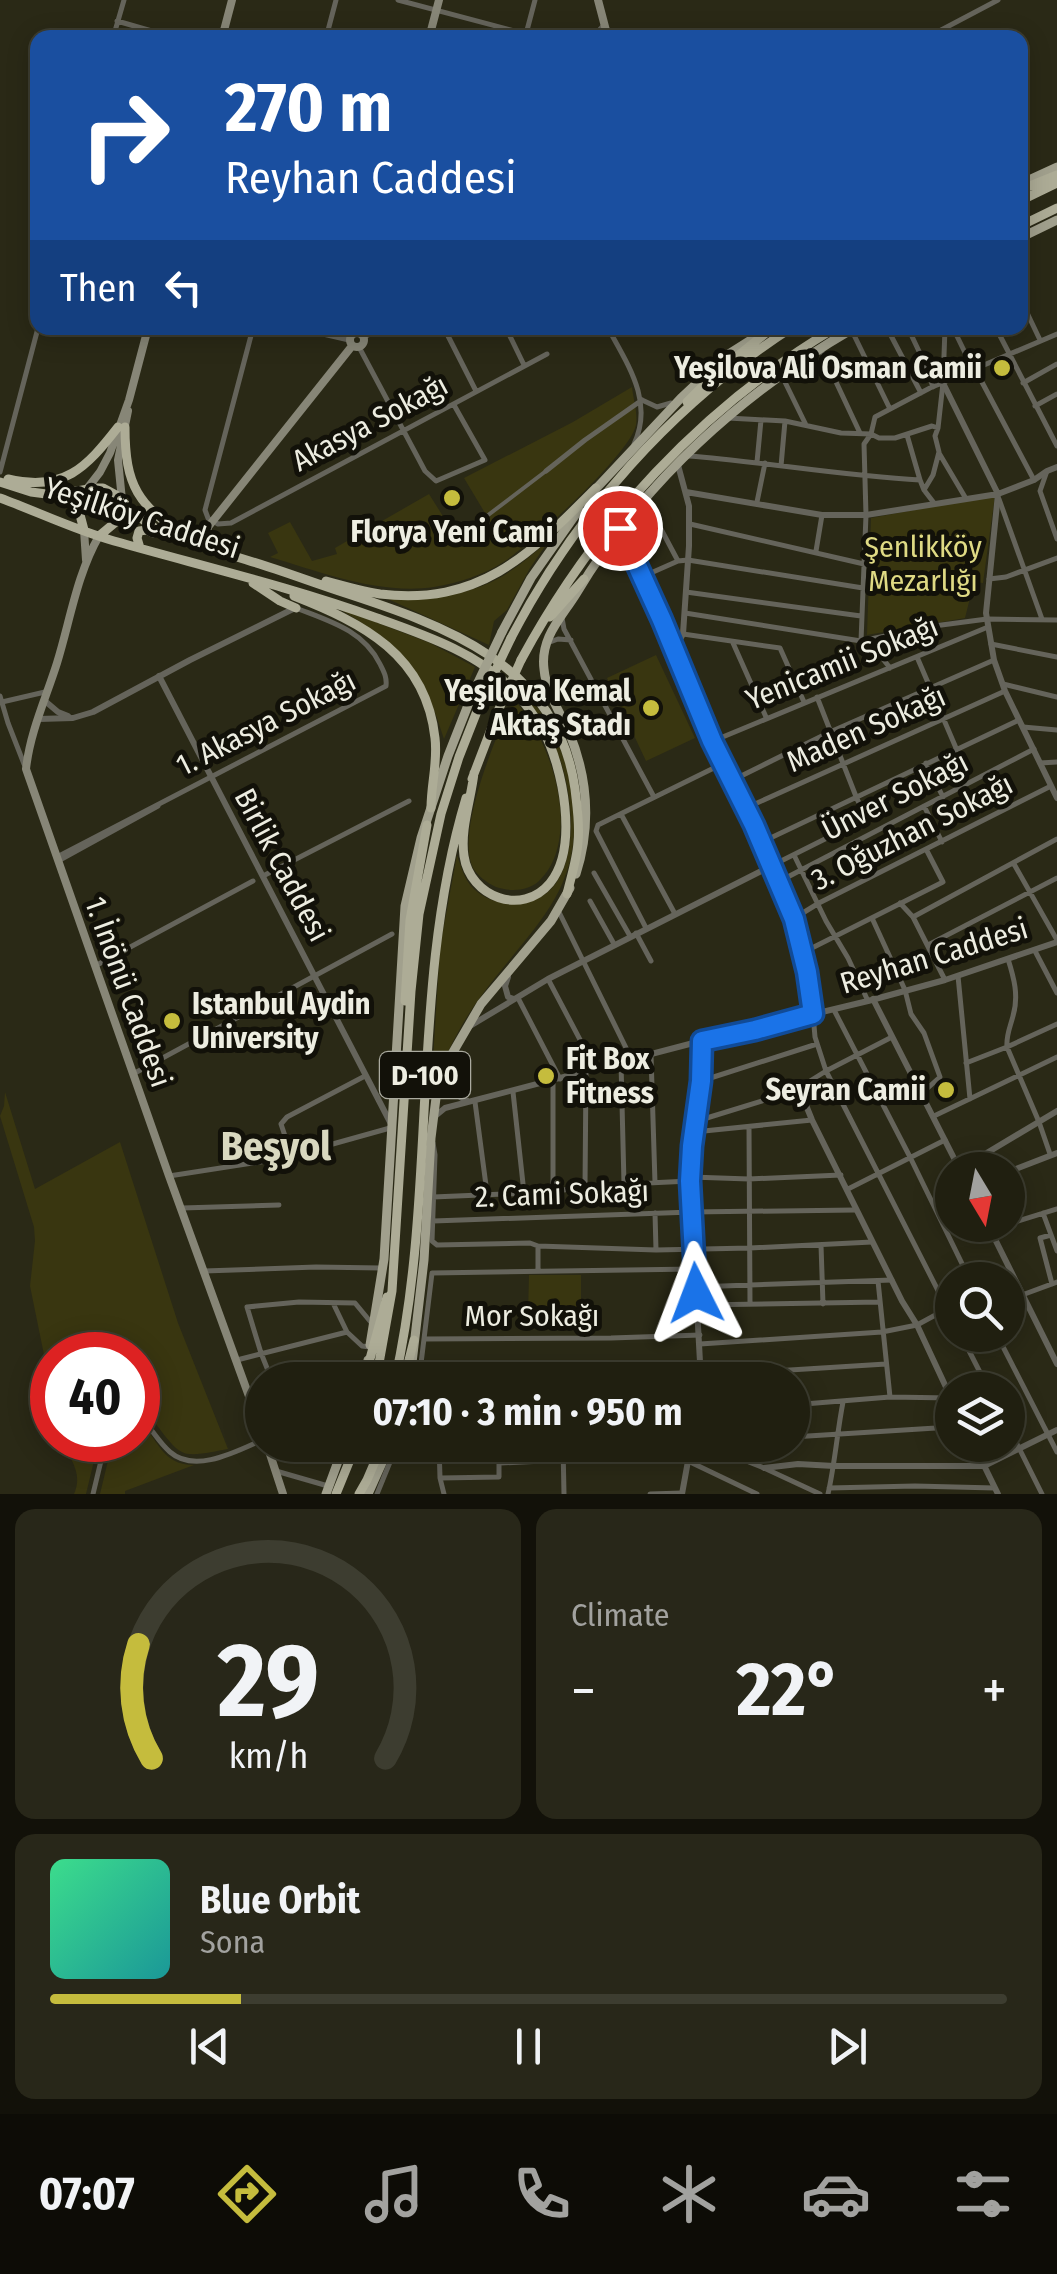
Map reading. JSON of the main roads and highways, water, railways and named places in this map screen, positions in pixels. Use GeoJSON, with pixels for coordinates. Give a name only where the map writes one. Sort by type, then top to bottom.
{"type":"FeatureCollection","features":[{"type":"Feature","properties":{"kind":"highway"},"geometry":{"type":"LineString","coordinates":[[1028,184],[1057,175]]}},
{"type":"Feature","properties":{"kind":"highway"},"geometry":{"type":"LineString","coordinates":[[1028,197],[1057,183]]}},
{"type":"Feature","properties":{"kind":"highway"},"geometry":{"type":"LineString","coordinates":[[1028,222],[1057,208]]}},
{"type":"Feature","properties":{"kind":"highway"},"geometry":{"type":"LineString","coordinates":[[674,421],[712,376],[763,335]]}},
{"type":"Feature","properties":{"kind":"highway","name":"D-100"},"geometry":{"type":"LineString","coordinates":[[380,1362],[392,1291],[416,937],[427,871],[476,698],[507,635],[587,516],[674,421],[746,359],[781,335]]}},
{"type":"Feature","properties":{"kind":"highway","name":"D-100"},"geometry":{"type":"LineString","coordinates":[[399,1362],[415,1252],[436,943],[449,862],[474,773],[498,711],[538,630],[588,552],[627,504],[714,415],[754,382],[824,335]]}},
{"type":"Feature","properties":{"kind":"highway"},"geometry":{"type":"LineString","coordinates":[[0,477],[35,483],[67,478],[84,467],[122,427]]}},
{"type":"Feature","properties":{"kind":"highway"},"geometry":{"type":"LineString","coordinates":[[122,427],[128,466],[143,502],[161,520],[202,546]]}},
{"type":"Feature","properties":{"kind":"highway","name":"Yeşilköy Caddesi"},"geometry":{"type":"LineString","coordinates":[[0,477],[42,494],[103,488],[142,520],[170,536],[277,570]]}},
{"type":"Feature","properties":{"kind":"highway"},"geometry":{"type":"LineString","coordinates":[[277,570],[385,594],[426,594],[466,587],[488,579],[519,559],[596,488]]}},
{"type":"Feature","properties":{"kind":"highway"},"geometry":{"type":"LineString","coordinates":[[84,530],[79,511],[86,490]]}},
{"type":"Feature","properties":{"kind":"highway","name":"Yeşilköy Caddesi"},"geometry":{"type":"LineString","coordinates":[[0,498],[99,536],[269,584]]}},
{"type":"Feature","properties":{"kind":"highway"},"geometry":{"type":"LineString","coordinates":[[99,536],[117,522],[122,500]]}},
{"type":"Feature","properties":{"kind":"highway"},"geometry":{"type":"LineString","coordinates":[[140,548],[137,538],[142,530],[170,536]]}},
{"type":"Feature","properties":{"kind":"highway"},"geometry":{"type":"LineString","coordinates":[[277,570],[452,634],[486,652],[534,693],[559,734],[579,814],[578,844],[566,894]]}},
{"type":"Feature","properties":{"kind":"highway"},"geometry":{"type":"LineString","coordinates":[[242,576],[296,608]]}},
{"type":"Feature","properties":{"kind":"highway"},"geometry":{"type":"LineString","coordinates":[[538,630],[584,579]]}},
{"type":"Feature","properties":{"kind":"highway"},"geometry":{"type":"LineString","coordinates":[[269,584],[344,606],[432,639],[480,664],[520,697],[548,742],[564,803],[562,859],[548,886],[536,894],[516,900],[498,898],[484,891],[469,872],[463,841],[474,773]]}},
{"type":"Feature","properties":{"kind":"highway"},"geometry":{"type":"LineString","coordinates":[[269,584],[370,632],[412,672],[434,726],[432,808]]}},
{"type":"Feature","properties":{"kind":"highway"},"geometry":{"type":"LineString","coordinates":[[408,1045],[407,955],[427,825]]}},
{"type":"Feature","properties":{"kind":"highway"},"geometry":{"type":"LineString","coordinates":[[369,1362],[385,1300],[392,1291]]}},
{"type":"Feature","properties":{"kind":"highway"},"geometry":{"type":"LineString","coordinates":[[412,1362],[419,1339]]}},
{"type":"Feature","properties":{"kind":"highway"},"geometry":{"type":"LineString","coordinates":[[328,1492],[346,1462]]}},
{"type":"Feature","properties":{"kind":"highway"},"geometry":{"type":"LineString","coordinates":[[358,1494],[379,1462]]}},
{"type":"Feature","properties":{"kind":"main road"},"geometry":{"type":"LineString","coordinates":[[224,30],[232,0]]}},
{"type":"Feature","properties":{"kind":"main road"},"geometry":{"type":"LineString","coordinates":[[598,0],[605,30]]}},
{"type":"Feature","properties":{"kind":"main road"},"geometry":{"type":"LineString","coordinates":[[431,30],[438,5]]}},
{"type":"Feature","properties":{"kind":"main road"},"geometry":{"type":"LineString","coordinates":[[1028,183],[1057,167]]}},
{"type":"Feature","properties":{"kind":"main road"},"geometry":{"type":"LineString","coordinates":[[1028,234],[1056,221]]}},
{"type":"Feature","properties":{"kind":"main road"},"geometry":{"type":"LineString","coordinates":[[122,500],[118,460],[122,427],[146,335]]}},
{"type":"Feature","properties":{"kind":"main road"},"geometry":{"type":"LineString","coordinates":[[507,635],[530,578],[596,488],[680,398],[728,355],[761,335]]}},
{"type":"Feature","properties":{"kind":"main road"},"geometry":{"type":"LineString","coordinates":[[419,1339],[437,1090],[492,989],[552,921],[572,884],[581,856],[586,802],[581,770],[574,744],[547,684],[544,645],[620,528],[682,460],[725,418],[781,374],[841,335]]}},
{"type":"Feature","properties":{"kind":"main road"},"geometry":{"type":"LineString","coordinates":[[219,552],[207,536],[212,520],[356,338]]}},
{"type":"Feature","properties":{"kind":"main road"},"geometry":{"type":"LineString","coordinates":[[86,490],[105,464],[122,427]]}},
{"type":"Feature","properties":{"kind":"main road"},"geometry":{"type":"LineString","coordinates":[[84,530],[87,562]]}},
{"type":"Feature","properties":{"kind":"main road"},"geometry":{"type":"LineString","coordinates":[[87,562],[99,536]]}},
{"type":"Feature","properties":{"kind":"main road","name":"1. İnönü Caddesi"},"geometry":{"type":"LineString","coordinates":[[87,562],[26,768],[180,1208],[245,1378]]}},
{"type":"Feature","properties":{"kind":"main road"},"geometry":{"type":"LineString","coordinates":[[368,1362],[383,1268],[404,919],[410,880],[448,756],[476,698]]}},
{"type":"Feature","properties":{"kind":"main road"},"geometry":{"type":"LineString","coordinates":[[272,1462],[283,1493]]}},
{"type":"Feature","properties":{"kind":"main road"},"geometry":{"type":"LineString","coordinates":[[328,1492],[338,1462]]}},
{"type":"Feature","properties":{"kind":"main road"},"geometry":{"type":"LineString","coordinates":[[368,1494],[381,1462]]}},
{"type":"Feature","properties":{"kind":"place","name":"Yeşilova Ali Osman Camii"},"geometry":{"type":"Point","coordinates":[1002,368]}},
{"type":"Feature","properties":{"kind":"place","name":"Florya Yeni Cami"},"geometry":{"type":"Point","coordinates":[452,498]}},
{"type":"Feature","properties":{"kind":"place","name":"Yeşilova Kemal Aktaş Stadı"},"geometry":{"type":"Point","coordinates":[651,708]}},
{"type":"Feature","properties":{"kind":"place","name":"Istanbul Aydin University"},"geometry":{"type":"Point","coordinates":[172,1021]}},
{"type":"Feature","properties":{"kind":"place","name":"Fit Box Fitness"},"geometry":{"type":"Point","coordinates":[546,1076]}},
{"type":"Feature","properties":{"kind":"place","name":"Seyran Camii"},"geometry":{"type":"Point","coordinates":[946,1090]}},
{"type":"Feature","properties":{"kind":"district","name":"Beşyol"},"geometry":{"type":"Point","coordinates":[276,1147]}},
{"type":"Feature","properties":{"kind":"park label","name":"Şenlikköy Mezarlığı"},"geometry":{"type":"Point","coordinates":[923,564]}}]}
